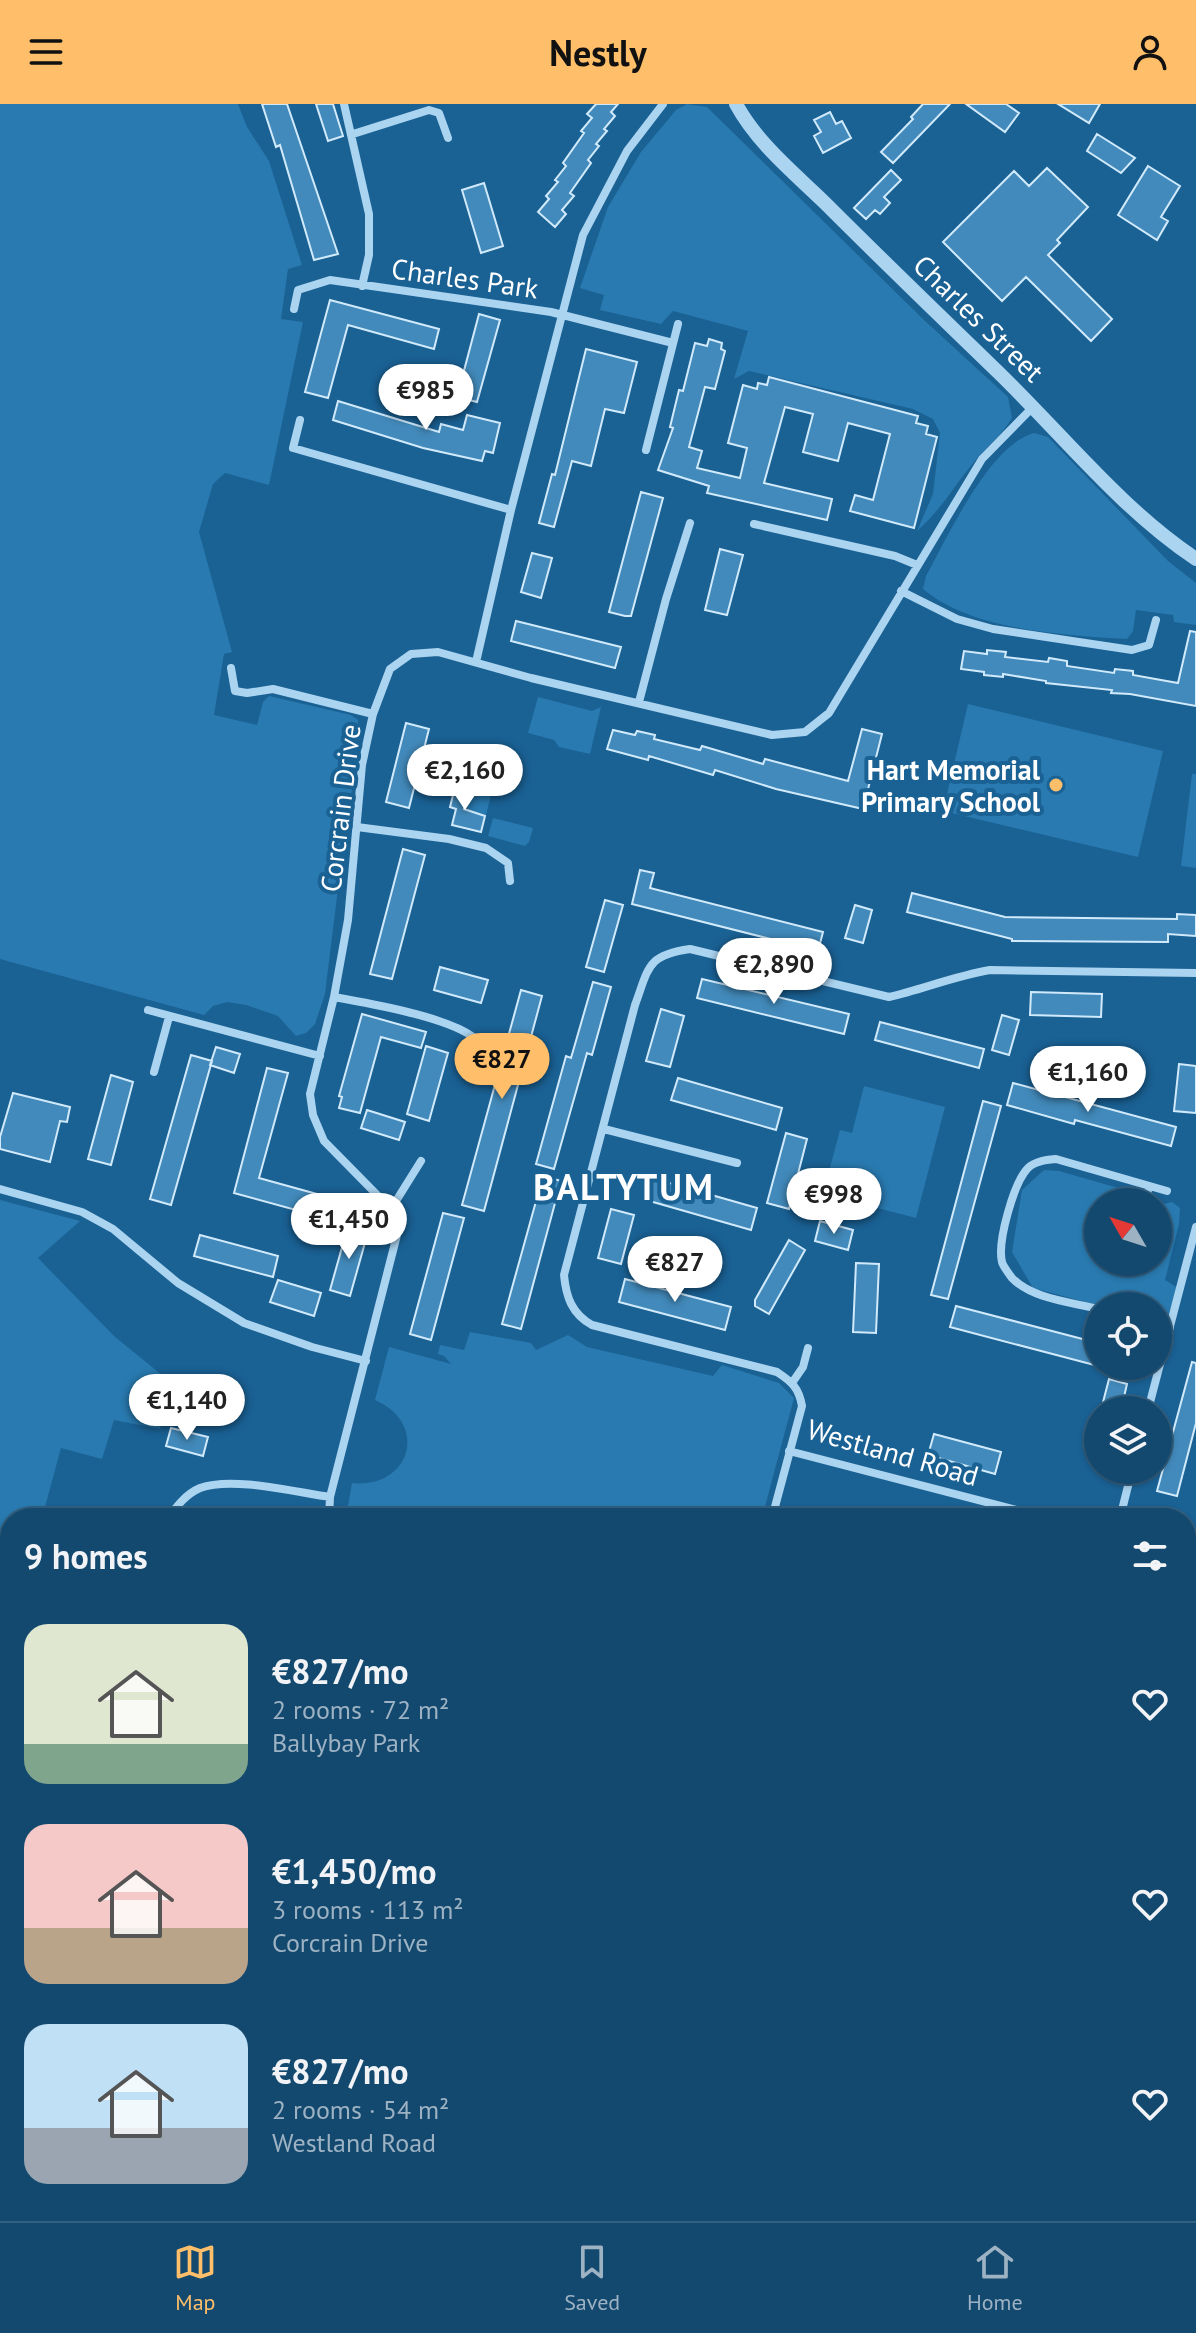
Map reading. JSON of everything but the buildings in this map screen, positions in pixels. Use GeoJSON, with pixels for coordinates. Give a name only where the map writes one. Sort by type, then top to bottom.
{"type":"FeatureCollection","features":[{"type":"Feature","properties":{"kind":"street","name":"Charles Park"},"geometry":{"type":"LineString","coordinates":[[344,104],[369,214],[369,255],[362,286]]}},
{"type":"Feature","properties":{"kind":"street"},"geometry":{"type":"LineString","coordinates":[[476,662],[511,510],[583,235],[627,151],[663,104]]}},
{"type":"Feature","properties":{"kind":"street","name":"Charles Street"},"geometry":{"type":"LineString","coordinates":[[736,104],[753,130],[793,172],[1034,406],[1152,528],[1196,559]]}},
{"type":"Feature","properties":{"kind":"street"},"geometry":{"type":"LineString","coordinates":[[353,134],[429,110],[439,113],[448,138]]}},
{"type":"Feature","properties":{"kind":"street","name":"Charles Park"},"geometry":{"type":"LineString","coordinates":[[294,309],[298,290],[330,280],[562,315],[673,343]]}},
{"type":"Feature","properties":{"kind":"street"},"geometry":{"type":"LineString","coordinates":[[646,450],[678,324]]}},
{"type":"Feature","properties":{"kind":"street","name":"Corcrain Drive"},"geometry":{"type":"LineString","coordinates":[[391,1209],[324,1141],[313,1115],[310,1094],[334,997],[348,920],[362,765],[373,714],[390,669],[411,654],[438,652],[531,678],[772,735],[805,732],[829,713],[982,459],[1034,406]]}},
{"type":"Feature","properties":{"kind":"street"},"geometry":{"type":"LineString","coordinates":[[300,420],[293,448],[511,510]]}},
{"type":"Feature","properties":{"kind":"street"},"geometry":{"type":"LineString","coordinates":[[639,702],[690,523]]}},
{"type":"Feature","properties":{"kind":"street"},"geometry":{"type":"LineString","coordinates":[[754,524],[895,556],[917,565]]}},
{"type":"Feature","properties":{"kind":"street"},"geometry":{"type":"LineString","coordinates":[[901,591],[957,619],[993,629],[1132,650],[1149,645],[1156,620]]}},
{"type":"Feature","properties":{"kind":"street"},"geometry":{"type":"LineString","coordinates":[[231,668],[235,691],[247,693],[273,689],[373,714]]}},
{"type":"Feature","properties":{"kind":"street"},"geometry":{"type":"LineString","coordinates":[[357,827],[432,835],[486,848],[508,863],[510,881]]}},
{"type":"Feature","properties":{"kind":"street","name":"Westland Road"},"geometry":{"type":"LineString","coordinates":[[1008,1508],[789,1451],[802,1406],[800,1393],[777,1372],[592,1325],[572,1307],[566,1295],[564,1275],[635,1005],[648,969],[656,958],[690,949],[889,997],[962,975],[990,970],[1196,973]]}},
{"type":"Feature","properties":{"kind":"street"},"geometry":{"type":"LineString","coordinates":[[334,997],[463,1030],[473,1037],[470,1058]]}},
{"type":"Feature","properties":{"kind":"street"},"geometry":{"type":"LineString","coordinates":[[148,1010],[320,1056]]}},
{"type":"Feature","properties":{"kind":"street"},"geometry":{"type":"LineString","coordinates":[[154,1072],[169,1017]]}},
{"type":"Feature","properties":{"kind":"street"},"geometry":{"type":"LineString","coordinates":[[604,1129],[737,1163]]}},
{"type":"Feature","properties":{"kind":"street"},"geometry":{"type":"LineString","coordinates":[[1084,1305],[1030,1291],[1012,1277],[1002,1262],[1003,1238],[1017,1181],[1029,1166],[1056,1159],[1156,1188]]}},
{"type":"Feature","properties":{"kind":"street"},"geometry":{"type":"LineString","coordinates":[[329,1508],[396,1247],[397,1235],[391,1209],[421,1161]]}},
{"type":"Feature","properties":{"kind":"street"},"geometry":{"type":"LineString","coordinates":[[0,1189],[82,1212],[113,1229],[178,1283],[244,1323],[312,1347],[366,1361]]}},
{"type":"Feature","properties":{"kind":"street"},"geometry":{"type":"LineString","coordinates":[[1172,1320],[1196,1227]]}},
{"type":"Feature","properties":{"kind":"street"},"geometry":{"type":"LineString","coordinates":[[792,1383],[803,1367],[808,1348]]}},
{"type":"Feature","properties":{"kind":"street"},"geometry":{"type":"LineString","coordinates":[[775,1508],[789,1451]]}},
{"type":"Feature","properties":{"kind":"street"},"geometry":{"type":"LineString","coordinates":[[175,1508],[197,1489],[222,1482],[330,1497]]}},
{"type":"Feature","properties":{"kind":"street"},"geometry":{"type":"LineString","coordinates":[[1122,1508],[1128,1484]]}},
{"type":"Feature","properties":{"kind":"shaded area"},"geometry":{"type":"Polygon","coordinates":[[[0,104],[238,104],[247,127],[269,161],[302,265],[288,269],[281,319],[303,322],[269,485],[225,473],[213,484],[199,532],[232,652],[224,654],[214,715],[257,725],[263,702],[269,696],[351,715],[358,720],[356,764],[325,994],[315,1024],[306,1033],[296,1036],[278,1016],[246,1005],[227,1002],[213,1006],[204,1015],[0,959],[0,104]]]}},
{"type":"Feature","properties":{"kind":"shaded area"},"geometry":{"type":"Polygon","coordinates":[[[687,104],[707,107],[924,320],[1008,397],[1012,418],[1008,424],[917,531],[933,494],[940,433],[933,419],[913,409],[749,371],[734,379],[748,331],[673,311],[661,324],[600,310],[604,295],[580,288],[608,207],[641,152],[676,110],[687,104]]]}},
{"type":"Feature","properties":{"kind":"shaded area"},"geometry":{"type":"Polygon","coordinates":[[[1034,433],[1048,437],[1168,561],[1196,583],[1196,625],[1174,622],[1173,615],[1136,610],[1133,631],[1127,639],[1048,632],[967,614],[923,589],[926,576],[971,494],[1002,455],[1018,441],[1034,433]]]}},
{"type":"Feature","properties":{"kind":"shaded area"},"geometry":{"type":"Polygon","coordinates":[[[538,697],[592,711],[601,707],[590,754],[559,747],[554,740],[528,733],[538,697]]]}},
{"type":"Feature","properties":{"kind":"shaded area"},"geometry":{"type":"Polygon","coordinates":[[[968,704],[1163,751],[1138,857],[943,811],[968,704]]]}},
{"type":"Feature","properties":{"kind":"shaded area"},"geometry":{"type":"Polygon","coordinates":[[[491,746],[503,749],[486,815],[467,810],[472,791],[479,793],[491,746]]]}},
{"type":"Feature","properties":{"kind":"shaded area"},"geometry":{"type":"Polygon","coordinates":[[[1192,774],[1196,774],[1196,868],[1181,866],[1192,774]]]}},
{"type":"Feature","properties":{"kind":"shaded area"},"geometry":{"type":"Polygon","coordinates":[[[493,818],[533,828],[529,842],[525,846],[488,836],[493,818]]]}},
{"type":"Feature","properties":{"kind":"shaded area"},"geometry":{"type":"Polygon","coordinates":[[[864,1086],[945,1107],[916,1218],[823,1194],[840,1130],[852,1133],[864,1086]]]}},
{"type":"Feature","properties":{"kind":"shaded area"},"geometry":{"type":"Polygon","coordinates":[[[1044,1170],[1059,1171],[1118,1188],[1084,1188],[1084,1276],[1166,1276],[1165,1280],[1178,1288],[1172,1304],[1172,1292],[1084,1292],[1084,1302],[1033,1288],[1012,1252],[1022,1190],[1044,1170]]]}},
{"type":"Feature","properties":{"kind":"shaded area"},"geometry":{"type":"Polygon","coordinates":[[[0,1200],[80,1221],[38,1258],[114,1336],[168,1380],[167,1403],[160,1429],[114,1420],[102,1459],[61,1448],[45,1508],[0,1508],[0,1200]]]}},
{"type":"Feature","properties":{"kind":"shaded area"},"geometry":{"type":"Polygon","coordinates":[[[1172,1202],[1180,1208],[1172,1252],[1172,1202]]]}},
{"type":"Feature","properties":{"kind":"shaded area"},"geometry":{"type":"Polygon","coordinates":[[[470,1332],[531,1343],[536,1350],[568,1335],[587,1347],[713,1376],[722,1365],[779,1383],[794,1398],[765,1508],[348,1508],[352,1483],[372,1482],[388,1476],[399,1466],[406,1453],[407,1438],[403,1424],[392,1411],[375,1400],[389,1347],[451,1364],[438,1354],[440,1345],[464,1350],[470,1332]]]}},
{"type":"Feature","properties":{"kind":"place","name":"Hart Memorial Primary School"},"geometry":{"type":"Point","coordinates":[1056,785]}},
{"type":"Feature","properties":{"kind":"district","name":"BALTYTUM"},"geometry":{"type":"Point","coordinates":[624,1186]}}]}
